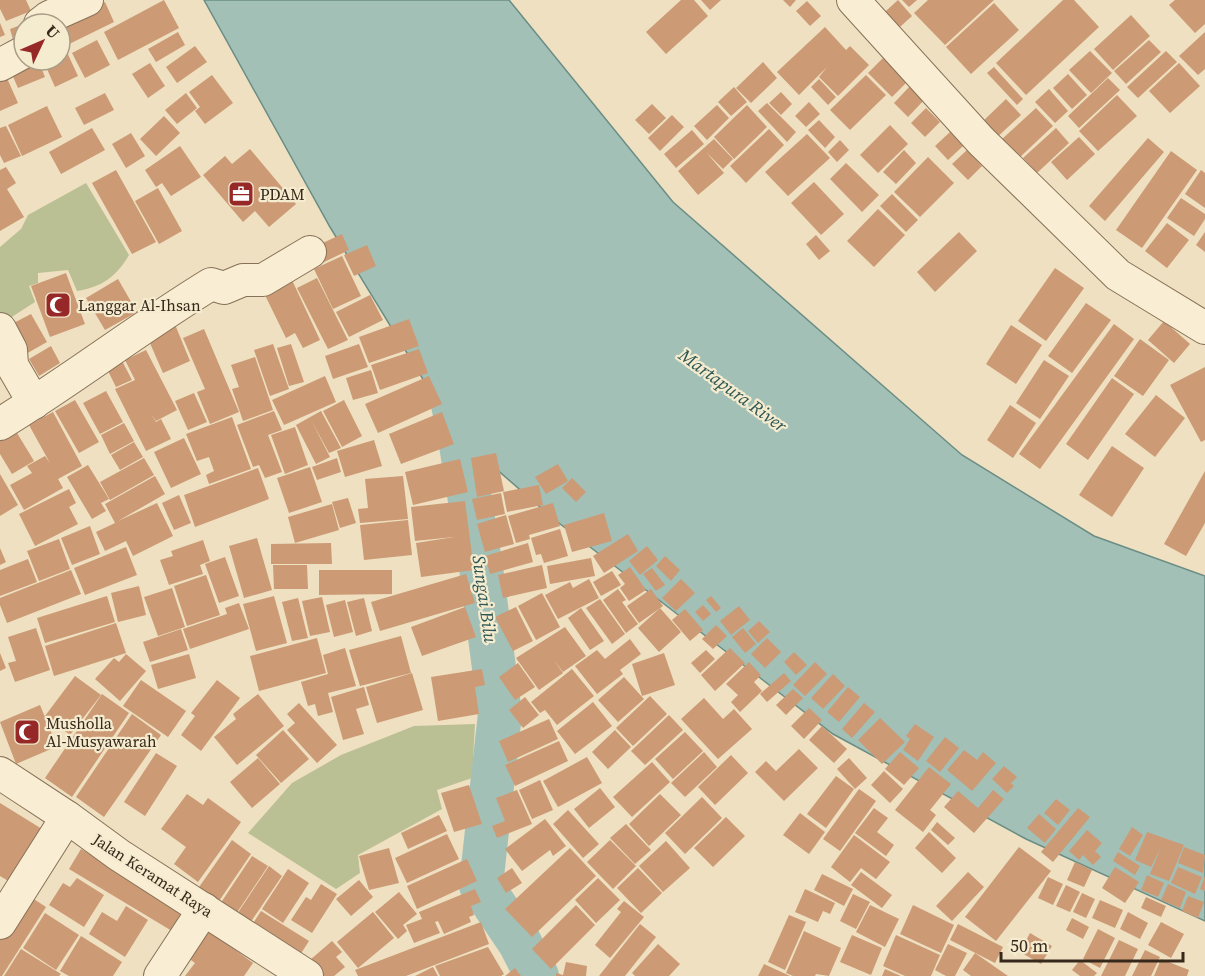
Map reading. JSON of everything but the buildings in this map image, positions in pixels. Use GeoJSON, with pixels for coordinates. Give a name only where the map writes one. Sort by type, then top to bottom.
{"type":"FeatureCollection","features":[{"type":"Feature","properties":{"kind":"street"},"geometry":{"type":"LineString","coordinates":[[60,12],[87,0]]}},
{"type":"Feature","properties":{"kind":"street"},"geometry":{"type":"LineString","coordinates":[[853,0],[981,141],[1118,275],[1205,327]]}},
{"type":"Feature","properties":{"kind":"street"},"geometry":{"type":"LineString","coordinates":[[0,424],[211,284],[224,288],[243,280],[263,280],[310,252]]}},
{"type":"Feature","properties":{"kind":"street"},"geometry":{"type":"LineString","coordinates":[[0,329],[11,350],[12,365],[34,403]]}},
{"type":"Feature","properties":{"kind":"street","name":"Jalan Keramat Raya"},"geometry":{"type":"LineString","coordinates":[[0,772],[119,855],[307,976]]}},
{"type":"Feature","properties":{"kind":"street"},"geometry":{"type":"LineString","coordinates":[[0,923],[67,817]]}},
{"type":"Feature","properties":{"kind":"street"},"geometry":{"type":"LineString","coordinates":[[160,976],[204,909]]}},
{"type":"Feature","properties":{"kind":"green space"},"geometry":{"type":"Polygon","coordinates":[[[86,183],[129,255],[108,280],[94,287],[77,291],[68,270],[38,273],[38,283],[29,286],[35,302],[4,322],[0,315],[0,247],[21,229],[28,215],[86,183]]]}},
{"type":"Feature","properties":{"kind":"green space"},"geometry":{"type":"Polygon","coordinates":[[[475,724],[472,778],[437,790],[442,809],[358,855],[360,873],[336,889],[248,833],[292,783],[341,755],[414,726],[475,724]]]}},
{"type":"Feature","properties":{"kind":"water","name":"Martapura River"},"geometry":{"type":"Polygon","coordinates":[[[204,0],[509,0],[673,202],[962,455],[1094,536],[1205,576],[1205,921],[1026,839],[833,734],[555,520],[457,435],[330,227],[204,0]]]}},
{"type":"Feature","properties":{"kind":"waterway","name":"Sungai Bilu"},"geometry":{"type":"LineString","coordinates":[[448,379],[481,568],[500,714],[481,885],[520,943],[537,976]]}},
{"type":"Feature","properties":{"kind":"place","name":"PDAM"},"geometry":{"type":"Point","coordinates":[241,194]}},
{"type":"Feature","properties":{"kind":"place","name":"Langgar Al-Ihsan"},"geometry":{"type":"Point","coordinates":[58,305]}},
{"type":"Feature","properties":{"kind":"place","name":"Musholla Al-Musyawarah"},"geometry":{"type":"Point","coordinates":[27,732]}}]}
